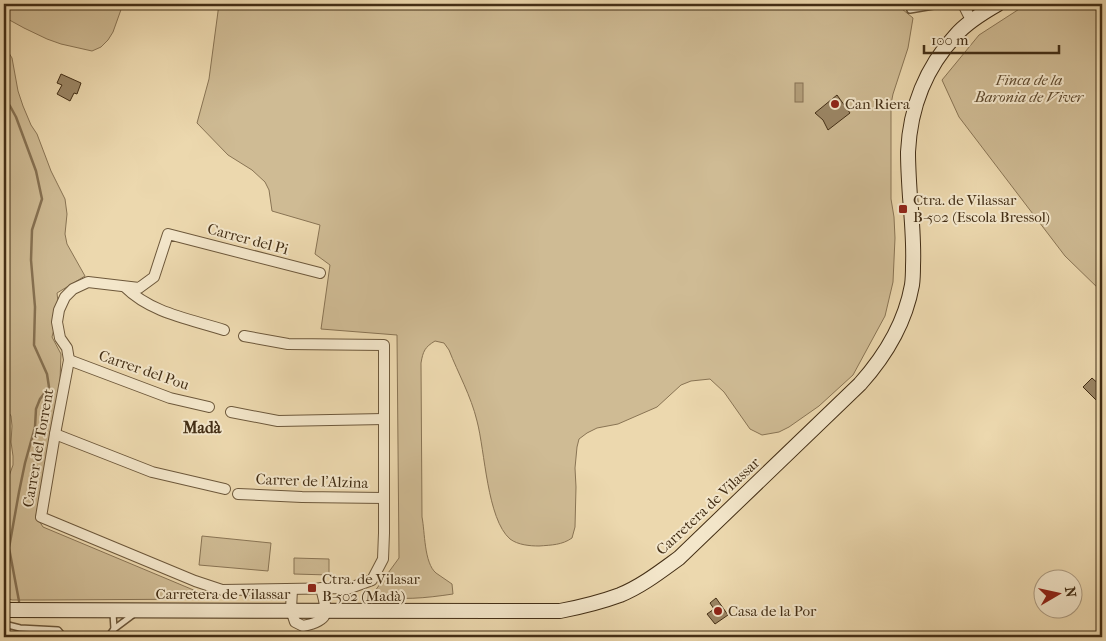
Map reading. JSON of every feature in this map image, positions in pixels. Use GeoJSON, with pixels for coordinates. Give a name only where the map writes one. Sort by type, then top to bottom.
{"type":"FeatureCollection","features":[{"type":"Feature","properties":{"kind":"street"},"geometry":{"type":"LineString","coordinates":[[963,4],[972,22]]}},
{"type":"Feature","properties":{"kind":"street","name":"Carretera de Vilassar"},"geometry":{"type":"LineString","coordinates":[[4,610],[113,612],[290,610],[560,611],[591,604],[621,594],[652,578],[679,558],[860,384],[874,369],[897,333],[905,315],[912,284],[914,245],[908,151],[913,114],[922,84],[937,57],[957,34],[998,4]]}},
{"type":"Feature","properties":{"kind":"street","name":"Carrer del Pi"},"geometry":{"type":"LineString","coordinates":[[125,287],[139,288],[154,277],[168,234],[320,273]]}},
{"type":"Feature","properties":{"kind":"street"},"geometry":{"type":"LineString","coordinates":[[69,360],[67,348],[60,338],[57,322],[59,310],[65,297],[73,289],[88,282],[125,287],[132,294],[158,310],[224,330]]}},
{"type":"Feature","properties":{"kind":"street","name":"Carrer del Torrent"},"geometry":{"type":"LineString","coordinates":[[69,360],[41,518],[195,581],[222,590],[350,588],[372,580],[382,559],[384,533],[384,345],[288,344],[244,336]]}},
{"type":"Feature","properties":{"kind":"street","name":"Carrer del Pou"},"geometry":{"type":"LineString","coordinates":[[69,360],[170,398],[209,407]]}},
{"type":"Feature","properties":{"kind":"street"},"geometry":{"type":"LineString","coordinates":[[231,412],[278,421],[384,419]]}},
{"type":"Feature","properties":{"kind":"street"},"geometry":{"type":"LineString","coordinates":[[55,434],[152,472],[224,489]]}},
{"type":"Feature","properties":{"kind":"street","name":"Carrer de l'Alzina"},"geometry":{"type":"LineString","coordinates":[[238,494],[384,498]]}},
{"type":"Feature","properties":{"kind":"street"},"geometry":{"type":"LineString","coordinates":[[321,588],[326,610]]}},
{"type":"Feature","properties":{"kind":"street"},"geometry":{"type":"LineString","coordinates":[[290,610],[292,589]]}},
{"type":"Feature","properties":{"kind":"lane"},"geometry":{"type":"LineString","coordinates":[[910,10],[945,4]]}},
{"type":"Feature","properties":{"kind":"lane"},"geometry":{"type":"LineString","coordinates":[[108,637],[114,629],[137,611]]}},
{"type":"Feature","properties":{"kind":"lane"},"geometry":{"type":"LineString","coordinates":[[113,612],[114,629]]}},
{"type":"Feature","properties":{"kind":"lane"},"geometry":{"type":"LineString","coordinates":[[4,624],[20,628],[58,630],[64,637]]}},
{"type":"Feature","properties":{"kind":"green space"},"geometry":{"type":"Polygon","coordinates":[[[4,4],[123,4],[113,32],[108,40],[101,47],[92,51],[61,44],[24,28],[4,17],[4,4]]]}},
{"type":"Feature","properties":{"kind":"green space"},"geometry":{"type":"Polygon","coordinates":[[[219,4],[896,4],[913,18],[908,48],[891,104],[891,199],[895,238],[893,282],[885,316],[853,375],[819,406],[779,432],[762,435],[750,429],[724,392],[710,379],[691,381],[681,385],[657,407],[618,424],[597,428],[587,433],[579,439],[577,447],[575,527],[572,538],[553,545],[539,546],[517,543],[510,539],[502,529],[492,501],[480,434],[471,403],[449,350],[444,343],[435,341],[425,350],[421,363],[422,517],[429,562],[436,573],[452,584],[453,594],[423,598],[372,595],[399,558],[397,335],[321,329],[330,265],[315,254],[320,225],[272,211],[269,190],[265,182],[252,170],[228,155],[197,123],[209,79],[219,4]]]}},
{"type":"Feature","properties":{"kind":"green space","name":"Finca de la Baronia de Viver"},"geometry":{"type":"Polygon","coordinates":[[[1027,4],[1102,4],[1102,292],[1065,256],[959,117],[942,80],[979,35],[1027,4]]]}},
{"type":"Feature","properties":{"kind":"green space"},"geometry":{"type":"Polygon","coordinates":[[[4,45],[12,58],[18,91],[23,106],[65,199],[67,214],[65,234],[67,244],[85,276],[57,293],[59,310],[52,337],[61,354],[60,380],[36,516],[43,527],[215,599],[12,600],[4,597],[4,490],[13,465],[13,456],[11,416],[8,411],[4,413],[4,45]]]}},
{"type":"Feature","properties":{"kind":"green space"},"geometry":{"type":"Polygon","coordinates":[[[202,536],[271,543],[268,571],[199,565],[202,536]]]}},
{"type":"Feature","properties":{"kind":"green space"},"geometry":{"type":"Polygon","coordinates":[[[294,558],[329,559],[329,575],[294,574],[294,558]]]}},
{"type":"Feature","properties":{"kind":"shaded area"},"geometry":{"type":"Polygon","coordinates":[[[795,83],[803,83],[803,102],[795,102],[795,83]]]}},
{"type":"Feature","properties":{"kind":"building"},"geometry":{"type":"Polygon","coordinates":[[[61,74],[81,83],[77,94],[74,93],[70,101],[57,94],[62,85],[57,83],[61,74]]]}},
{"type":"Feature","properties":{"kind":"building","name":"Can Riera"},"geometry":{"type":"Polygon","coordinates":[[[837,95],[850,113],[828,130],[823,120],[815,113],[837,95]]]}},
{"type":"Feature","properties":{"kind":"building"},"geometry":{"type":"Polygon","coordinates":[[[1092,378],[1102,387],[1102,406],[1083,387],[1092,378]]]}},
{"type":"Feature","properties":{"kind":"building","name":"Casa de la Por"},"geometry":{"type":"Polygon","coordinates":[[[716,598],[728,615],[715,624],[707,614],[714,609],[710,603],[716,598]]]}},
{"type":"Feature","properties":{"kind":"waterway"},"geometry":{"type":"LineString","coordinates":[[4,100],[16,117],[36,171],[42,199],[32,230],[31,260],[35,307],[34,345],[47,374],[49,387],[40,399],[36,409],[35,427],[25,463],[9,548],[19,601]]}},
{"type":"Feature","properties":{"kind":"place","name":"Can Riera"},"geometry":{"type":"Point","coordinates":[835,104]}},
{"type":"Feature","properties":{"kind":"place","name":"Ctra. de Vilassar B-502 (Escola Bressol)"},"geometry":{"type":"Point","coordinates":[903,209]}},
{"type":"Feature","properties":{"kind":"place","name":"Ctra. de Vilasar B-502 (Madà)"},"geometry":{"type":"Point","coordinates":[312,588]}},
{"type":"Feature","properties":{"kind":"place","name":"Casa de la Por"},"geometry":{"type":"Point","coordinates":[718,611]}},
{"type":"Feature","properties":{"kind":"district","name":"Madà"},"geometry":{"type":"Point","coordinates":[202,427]}}]}
